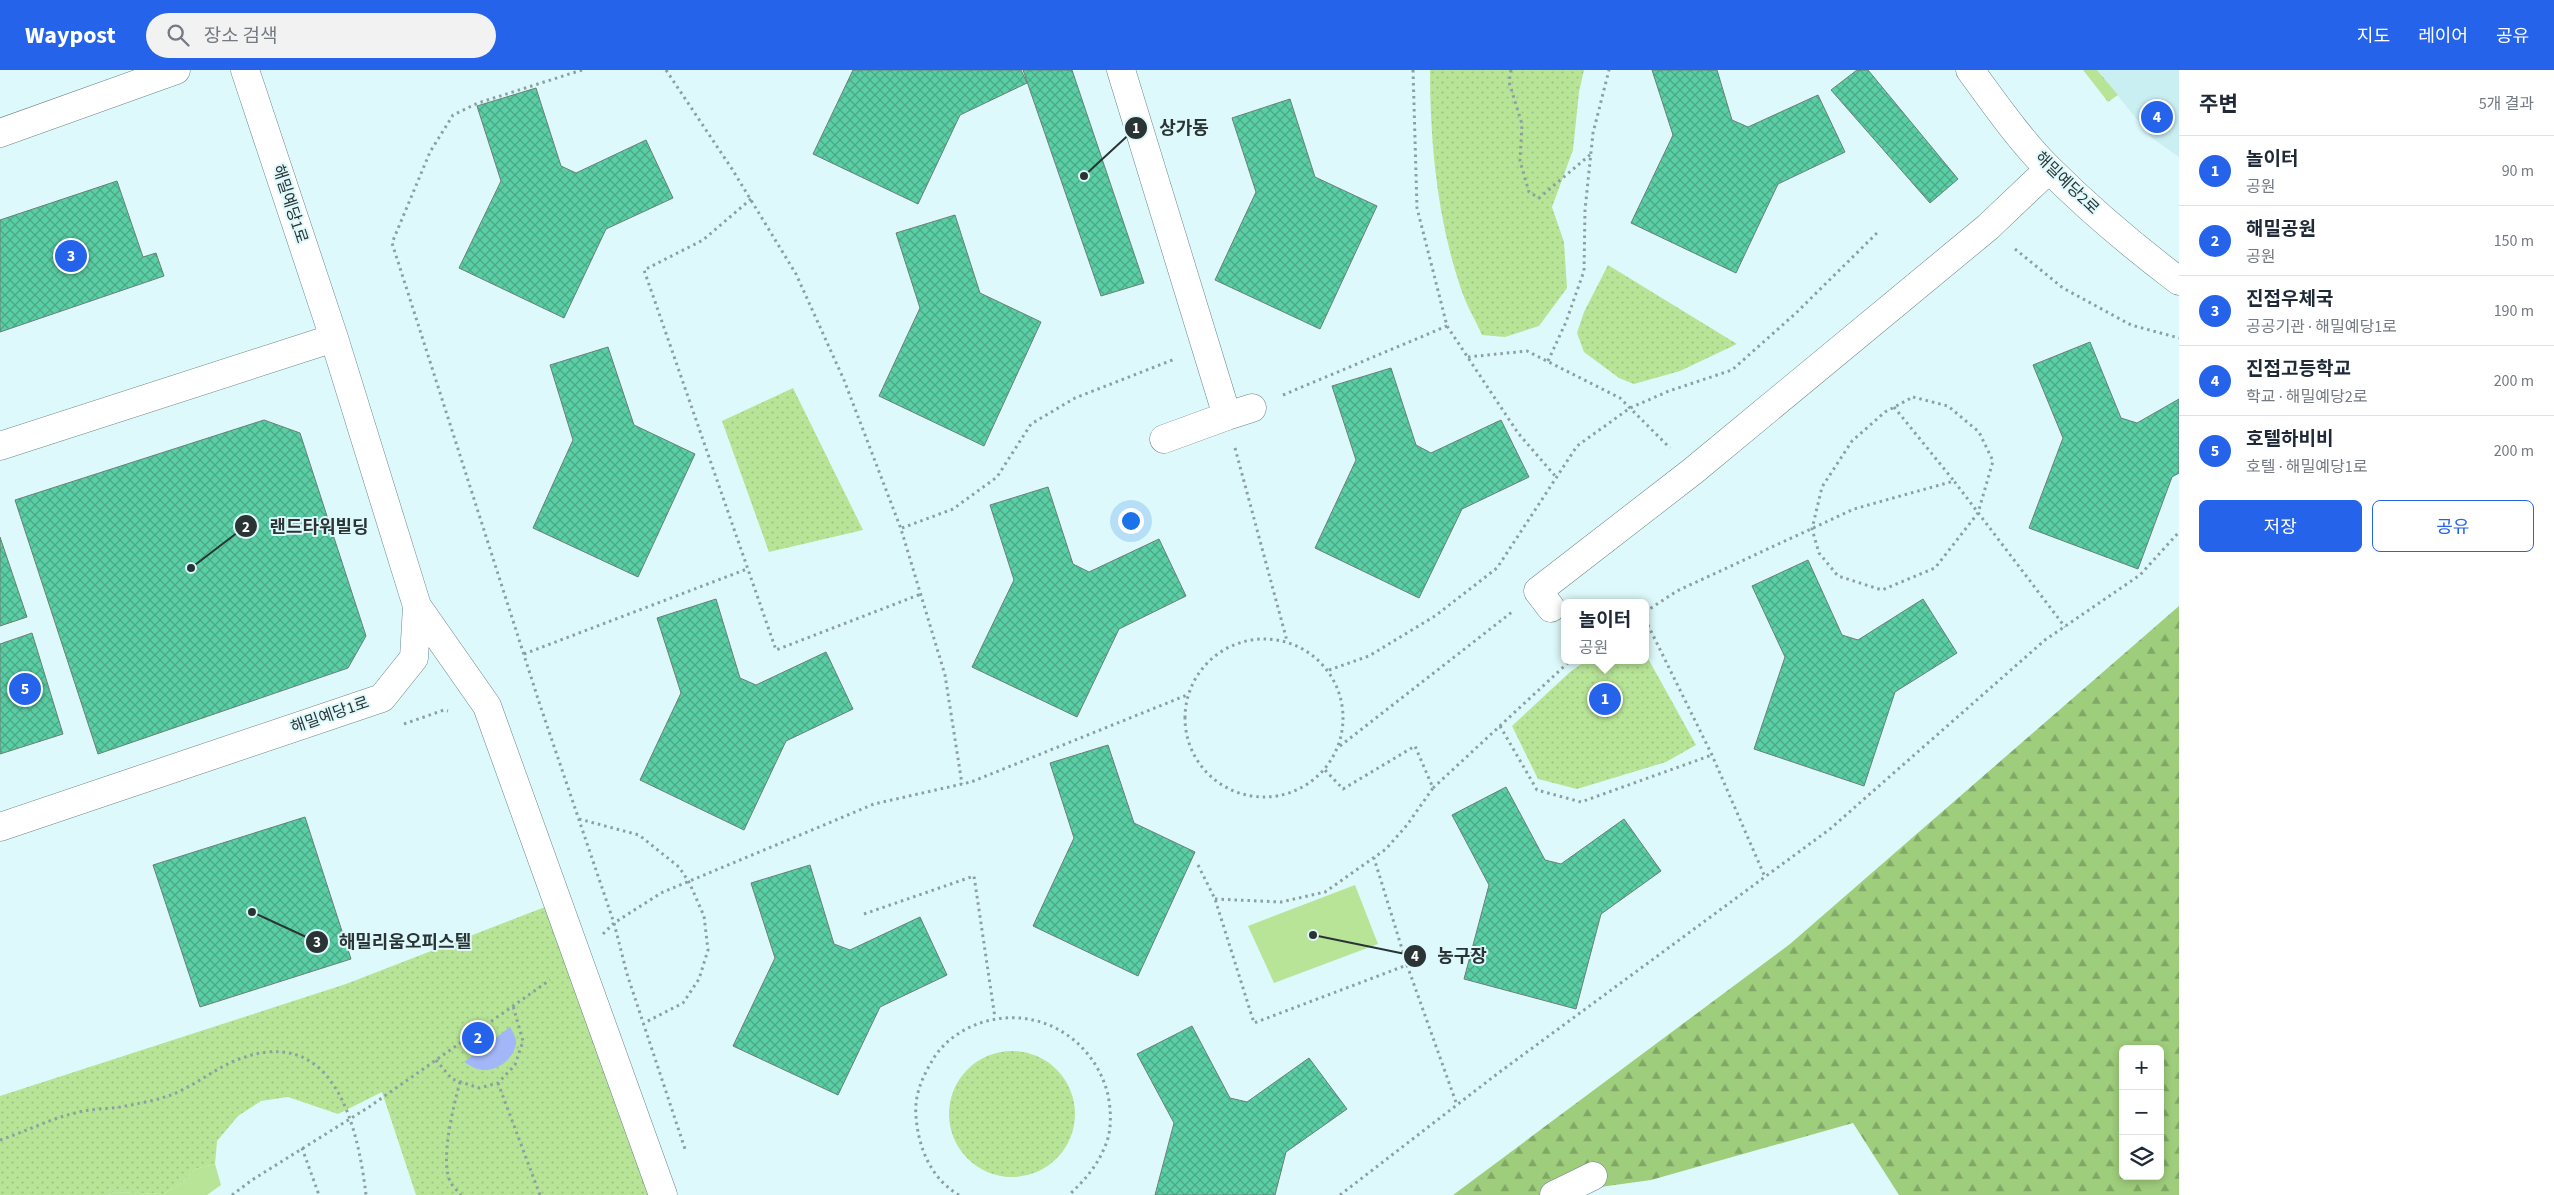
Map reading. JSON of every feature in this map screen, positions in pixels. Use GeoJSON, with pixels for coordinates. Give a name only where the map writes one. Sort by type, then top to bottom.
{"type":"FeatureCollection","features":[{"type":"Feature","properties":{"kind":"street"},"geometry":{"type":"LineString","coordinates":[[0,133],[176,70]]}},
{"type":"Feature","properties":{"kind":"street","name":"해밀예당1로"},"geometry":{"type":"LineString","coordinates":[[0,827],[382,698],[414,658],[417,606],[334,338],[245,70]]}},
{"type":"Feature","properties":{"kind":"street"},"geometry":{"type":"LineString","coordinates":[[1121,70],[1206,348],[1239,412],[1164,439]]}},
{"type":"Feature","properties":{"kind":"street","name":"해밀예당2로"},"geometry":{"type":"LineString","coordinates":[[1970,70],[2026,144],[2049,169],[2142,253],[2179,281]]}},
{"type":"Feature","properties":{"kind":"street"},"geometry":{"type":"LineString","coordinates":[[1545,599],[1693,471],[1988,227],[2049,169]]}},
{"type":"Feature","properties":{"kind":"street"},"geometry":{"type":"LineString","coordinates":[[0,446],[334,338]]}},
{"type":"Feature","properties":{"kind":"street"},"geometry":{"type":"LineString","coordinates":[[417,606],[487,706],[663,1195]]}},
{"type":"Feature","properties":{"kind":"street"},"geometry":{"type":"LineString","coordinates":[[1554,1195],[1592,1176]]}},
{"type":"Feature","properties":{"kind":"path"},"geometry":{"type":"LineString","coordinates":[[582,70],[478,103],[453,115],[430,152],[392,243],[524,654],[614,923],[688,1159]]}},
{"type":"Feature","properties":{"kind":"path"},"geometry":{"type":"LineString","coordinates":[[666,70],[751,199],[796,274],[844,380],[901,528],[945,675],[962,784]]}},
{"type":"Feature","properties":{"kind":"path"},"geometry":{"type":"LineString","coordinates":[[1413,70],[1417,208],[1447,326],[1518,433],[1556,476]]}},
{"type":"Feature","properties":{"kind":"path"},"geometry":{"type":"LineString","coordinates":[[1511,70],[1509,82],[1522,124],[1520,161],[1529,192],[1539,198],[1591,154]]}},
{"type":"Feature","properties":{"kind":"path"},"geometry":{"type":"LineString","coordinates":[[1548,361],[1566,322],[1584,271],[1584,210],[1593,133],[1609,70]]}},
{"type":"Feature","properties":{"kind":"path"},"geometry":{"type":"LineString","coordinates":[[751,199],[703,240],[644,270],[776,650],[921,594]]}},
{"type":"Feature","properties":{"kind":"path"},"geometry":{"type":"LineString","coordinates":[[1988,227],[2063,288],[2130,325],[2179,338]]}},
{"type":"Feature","properties":{"kind":"path"},"geometry":{"type":"LineString","coordinates":[[1329,670],[1369,656],[1435,616],[1497,568],[1577,446],[1630,408],[1669,391],[1732,370],[1796,313],[1878,232]]}},
{"type":"Feature","properties":{"kind":"path"},"geometry":{"type":"LineString","coordinates":[[1287,641],[1239,412],[1447,326]]}},
{"type":"Feature","properties":{"kind":"path"},"geometry":{"type":"LineString","coordinates":[[901,528],[953,509],[997,477],[1031,424],[1046,415],[1075,398],[1206,348]]}},
{"type":"Feature","properties":{"kind":"path"},"geometry":{"type":"LineString","coordinates":[[1468,357],[1528,351],[1548,361],[1620,398],[1693,471]]}},
{"type":"Feature","properties":{"kind":"path"},"geometry":{"type":"LineString","coordinates":[[1913,397],[1948,406],[1978,432],[1993,461],[1978,513],[1935,568],[1882,590],[1838,576],[1819,552],[1812,529],[1822,487],[1852,440],[1885,412],[1913,397]]}},
{"type":"Feature","properties":{"kind":"path"},"geometry":{"type":"LineString","coordinates":[[1894,407],[1954,481],[2065,627]]}},
{"type":"Feature","properties":{"kind":"path"},"geometry":{"type":"LineString","coordinates":[[1649,609],[1677,591],[1854,509],[1954,481]]}},
{"type":"Feature","properties":{"kind":"path"},"geometry":{"type":"LineString","coordinates":[[1340,1195],[1457,1105],[1830,829],[2045,640],[2140,575],[2179,532]]}},
{"type":"Feature","properties":{"kind":"path"},"geometry":{"type":"LineString","coordinates":[[524,654],[747,569]]}},
{"type":"Feature","properties":{"kind":"path"},"geometry":{"type":"LineString","coordinates":[[1340,746],[1344,720],[1340,693],[1329,670],[1310,652],[1287,641],[1262,638],[1238,642],[1215,654],[1198,673],[1187,695],[1184,721],[1189,746],[1203,769],[1224,787],[1251,796],[1278,797],[1304,787],[1325,770],[1340,746],[1545,599]]}},
{"type":"Feature","properties":{"kind":"path"},"geometry":{"type":"LineString","coordinates":[[1649,627],[1712,755],[1765,877]]}},
{"type":"Feature","properties":{"kind":"path"},"geometry":{"type":"LineString","coordinates":[[1215,899],[1281,902],[1325,892],[1386,849],[1433,788],[1567,664]]}},
{"type":"Feature","properties":{"kind":"path"},"geometry":{"type":"LineString","coordinates":[[232,1195],[252,1180],[349,1120],[578,961],[614,923],[661,893],[874,804],[962,784],[1187,695]]}},
{"type":"Feature","properties":{"kind":"path"},"geometry":{"type":"LineString","coordinates":[[397,727],[444,710],[452,712]]}},
{"type":"Feature","properties":{"kind":"path"},"geometry":{"type":"LineString","coordinates":[[1500,726],[1536,790],[1581,802],[1712,755]]}},
{"type":"Feature","properties":{"kind":"path"},"geometry":{"type":"LineString","coordinates":[[1325,770],[1343,789],[1415,746],[1433,788]]}},
{"type":"Feature","properties":{"kind":"path"},"geometry":{"type":"LineString","coordinates":[[579,818],[639,835],[679,867],[689,882],[704,916],[708,950],[699,979],[683,1004],[644,1023]]}},
{"type":"Feature","properties":{"kind":"path"},"geometry":{"type":"LineString","coordinates":[[1374,858],[1407,964],[1457,1105]]}},
{"type":"Feature","properties":{"kind":"path"},"geometry":{"type":"LineString","coordinates":[[1198,865],[1215,899],[1254,1024],[1407,964]]}},
{"type":"Feature","properties":{"kind":"path"},"geometry":{"type":"LineString","coordinates":[[864,914],[974,876],[996,1018]]}},
{"type":"Feature","properties":{"kind":"path"},"geometry":{"type":"LineString","coordinates":[[436,1060],[452,1079],[460,1082],[479,1088],[498,1083],[515,1065],[523,1041],[513,1006]]}},
{"type":"Feature","properties":{"kind":"path"},"geometry":{"type":"LineString","coordinates":[[959,1195],[951,1190],[930,1166],[918,1137],[915,1105],[923,1074],[941,1048],[966,1028],[996,1018],[1029,1018],[1060,1029],[1085,1049],[1103,1077],[1111,1109],[1107,1142],[1093,1171],[1069,1195]]}},
{"type":"Feature","properties":{"kind":"path"},"geometry":{"type":"LineString","coordinates":[[0,1140],[76,1112],[121,1107],[169,1096],[200,1081],[232,1062],[268,1051],[298,1054],[323,1069],[342,1097],[356,1140],[366,1195]]}},
{"type":"Feature","properties":{"kind":"path"},"geometry":{"type":"LineString","coordinates":[[460,1082],[449,1124],[448,1165],[450,1182],[461,1195]]}},
{"type":"Feature","properties":{"kind":"path"},"geometry":{"type":"LineString","coordinates":[[498,1083],[540,1195]]}},
{"type":"Feature","properties":{"kind":"path"},"geometry":{"type":"LineString","coordinates":[[302,1148],[318,1195]]}},
{"type":"Feature","properties":{"kind":"shaded area"},"geometry":{"type":"Polygon","coordinates":[[[2097,70],[2179,70],[2179,157],[2152,138],[2097,70]]]}},
{"type":"Feature","properties":{"kind":"green space"},"geometry":{"type":"Polygon","coordinates":[[[1430,70],[1584,70],[1579,92],[1573,150],[1552,207],[1564,242],[1567,288],[1539,326],[1505,337],[1482,335],[1465,299],[1452,260],[1440,206],[1433,152],[1430,70]]]}},
{"type":"Feature","properties":{"kind":"green space"},"geometry":{"type":"Polygon","coordinates":[[[2083,70],[2097,70],[2118,95],[2108,102],[2083,70]]]}},
{"type":"Feature","properties":{"kind":"green space"},"geometry":{"type":"Polygon","coordinates":[[[1608,265],[1737,344],[1680,371],[1634,384],[1619,378],[1584,352],[1577,333],[1584,312],[1608,265]]]}},
{"type":"Feature","properties":{"kind":"green space"},"geometry":{"type":"Polygon","coordinates":[[[793,388],[863,530],[769,552],[722,421],[793,388]]]}},
{"type":"Feature","properties":{"kind":"green space"},"geometry":{"type":"Polygon","coordinates":[[[2179,606],[2179,1195],[1899,1195],[1853,1123],[1651,1180],[1542,1195],[1453,1195],[1790,944],[2179,606]]]}},
{"type":"Feature","properties":{"kind":"green space"},"geometry":{"type":"Polygon","coordinates":[[[1649,660],[1696,745],[1666,762],[1577,789],[1538,779],[1512,726],[1570,672],[1581,664],[1649,664],[1649,660]]]}},
{"type":"Feature","properties":{"kind":"green space"},"geometry":{"type":"Polygon","coordinates":[[[1355,885],[1378,944],[1274,983],[1248,926],[1355,885]]]}},
{"type":"Feature","properties":{"kind":"green space"},"geometry":{"type":"Polygon","coordinates":[[[545,907],[649,1195],[416,1195],[382,1092],[338,1114],[288,1097],[261,1101],[238,1116],[217,1141],[215,1164],[195,1169],[182,1183],[163,1194],[113,1192],[108,1195],[0,1195],[0,1096],[346,984],[545,907]]]}},
{"type":"Feature","properties":{"kind":"green space"},"geometry":{"type":"Polygon","coordinates":[[[1012,1051],[1036,1055],[1057,1069],[1071,1090],[1075,1114],[1071,1138],[1057,1159],[1036,1173],[1012,1177],[988,1173],[967,1159],[953,1138],[949,1114],[953,1090],[967,1069],[988,1055],[1012,1051]]]}},
{"type":"Feature","properties":{"kind":"green space"},"geometry":{"type":"Polygon","coordinates":[[[215,1164],[221,1185],[207,1195],[108,1195],[113,1192],[163,1194],[182,1183],[195,1169],[215,1164]]]}},
{"type":"Feature","properties":{"kind":"water"},"geometry":{"type":"Polygon","coordinates":[[[510,1027],[515,1036],[515,1048],[503,1064],[484,1070],[464,1062],[510,1027]]]}},
{"type":"Feature","properties":{"kind":"building"},"geometry":{"type":"Polygon","coordinates":[[[853,70],[1021,70],[1027,83],[960,115],[918,204],[813,154],[853,70]]]}},
{"type":"Feature","properties":{"kind":"building"},"geometry":{"type":"Polygon","coordinates":[[[1023,70],[1072,70],[1144,283],[1101,296],[1023,70]]]}},
{"type":"Feature","properties":{"kind":"building"},"geometry":{"type":"Polygon","coordinates":[[[1652,70],[1717,70],[1732,120],[1748,127],[1818,95],[1845,152],[1778,184],[1736,273],[1631,223],[1673,135],[1652,70]]]}},
{"type":"Feature","properties":{"kind":"building"},"geometry":{"type":"Polygon","coordinates":[[[1857,70],[1868,70],[1958,179],[1930,203],[1831,90],[1857,70]]]}},
{"type":"Feature","properties":{"kind":"building"},"geometry":{"type":"Polygon","coordinates":[[[536,88],[561,166],[576,173],[646,140],[673,198],[606,229],[564,318],[459,268],[501,181],[477,106],[536,88]]]}},
{"type":"Feature","properties":{"kind":"building"},"geometry":{"type":"Polygon","coordinates":[[[1290,99],[1315,177],[1377,206],[1320,329],[1215,280],[1256,192],[1232,118],[1290,99]]]}},
{"type":"Feature","properties":{"kind":"building"},"geometry":{"type":"Polygon","coordinates":[[[117,181],[143,257],[156,253],[164,276],[0,332],[0,220],[117,181]]]}},
{"type":"Feature","properties":{"kind":"building"},"geometry":{"type":"Polygon","coordinates":[[[955,215],[980,293],[1041,322],[984,446],[879,396],[920,308],[896,233],[955,215]]]}},
{"type":"Feature","properties":{"kind":"building"},"geometry":{"type":"Polygon","coordinates":[[[2090,342],[2121,418],[2137,423],[2179,399],[2179,473],[2172,477],[2138,569],[2029,528],[2063,438],[2033,365],[2090,342]]]}},
{"type":"Feature","properties":{"kind":"building"},"geometry":{"type":"Polygon","coordinates":[[[608,347],[634,425],[695,454],[638,577],[533,528],[573,440],[550,365],[608,347]]]}},
{"type":"Feature","properties":{"kind":"building"},"geometry":{"type":"Polygon","coordinates":[[[1391,368],[1416,445],[1431,453],[1501,420],[1529,477],[1462,509],[1419,598],[1315,548],[1356,460],[1332,386],[1391,368]]]}},
{"type":"Feature","properties":{"kind":"building"},"geometry":{"type":"Polygon","coordinates":[[[264,420],[300,433],[366,636],[348,668],[98,754],[15,500],[264,420]]]}},
{"type":"Feature","properties":{"kind":"building"},"geometry":{"type":"Polygon","coordinates":[[[1048,487],[1073,564],[1089,572],[1159,539],[1186,596],[1119,629],[1077,717],[972,667],[1014,580],[990,505],[1048,487]]]}},
{"type":"Feature","properties":{"kind":"building"},"geometry":{"type":"Polygon","coordinates":[[[0,537],[27,617],[0,626],[0,537]]]}},
{"type":"Feature","properties":{"kind":"building"},"geometry":{"type":"Polygon","coordinates":[[[1808,560],[1842,635],[1858,640],[1923,599],[1957,653],[1895,692],[1864,786],[1754,749],[1785,657],[1752,586],[1808,560]]]}},
{"type":"Feature","properties":{"kind":"building"},"geometry":{"type":"Polygon","coordinates":[[[716,599],[740,678],[756,685],[826,652],[853,709],[786,741],[744,830],[640,780],[681,693],[657,618],[716,599]]]}},
{"type":"Feature","properties":{"kind":"building"},"geometry":{"type":"Polygon","coordinates":[[[32,633],[63,734],[0,754],[0,644],[32,633]]]}},
{"type":"Feature","properties":{"kind":"building"},"geometry":{"type":"Polygon","coordinates":[[[1108,745],[1134,823],[1195,852],[1138,976],[1033,926],[1074,838],[1050,763],[1108,745]]]}},
{"type":"Feature","properties":{"kind":"building"},"geometry":{"type":"Polygon","coordinates":[[[1506,787],[1545,860],[1561,864],[1624,819],[1661,871],[1601,914],[1576,1009],[1464,979],[1489,885],[1452,815],[1506,787]]]}},
{"type":"Feature","properties":{"kind":"building"},"geometry":{"type":"Polygon","coordinates":[[[305,817],[351,959],[200,1007],[153,865],[305,817]]]}},
{"type":"Feature","properties":{"kind":"building"},"geometry":{"type":"Polygon","coordinates":[[[810,865],[834,944],[850,950],[920,917],[947,975],[880,1007],[838,1095],[733,1046],[775,958],[751,883],[810,865]]]}},
{"type":"Feature","properties":{"kind":"building"},"geometry":{"type":"Polygon","coordinates":[[[1192,1026],[1230,1098],[1247,1102],[1309,1058],[1347,1109],[1286,1152],[1275,1195],[1155,1195],[1174,1123],[1137,1054],[1192,1026]]]}},
{"type":"Feature","properties":{"kind":"place","name":"진접고등학교"},"geometry":{"type":"Point","coordinates":[2157,117]}},
{"type":"Feature","properties":{"kind":"place","name":"상가동"},"geometry":{"type":"Point","coordinates":[1084,176]}},
{"type":"Feature","properties":{"kind":"place","name":"진접우체국"},"geometry":{"type":"Point","coordinates":[71,256]}},
{"type":"Feature","properties":{"kind":"place","name":"랜드타워빌딩"},"geometry":{"type":"Point","coordinates":[191,568]}},
{"type":"Feature","properties":{"kind":"place","name":"호텔하비비"},"geometry":{"type":"Point","coordinates":[25,689]}},
{"type":"Feature","properties":{"kind":"place","name":"놀이터"},"geometry":{"type":"Point","coordinates":[1605,699]}},
{"type":"Feature","properties":{"kind":"place","name":"해밀리움오피스텔"},"geometry":{"type":"Point","coordinates":[252,912]}},
{"type":"Feature","properties":{"kind":"place","name":"농구장"},"geometry":{"type":"Point","coordinates":[1313,935]}},
{"type":"Feature","properties":{"kind":"place","name":"해밀공원"},"geometry":{"type":"Point","coordinates":[478,1038]}}]}
